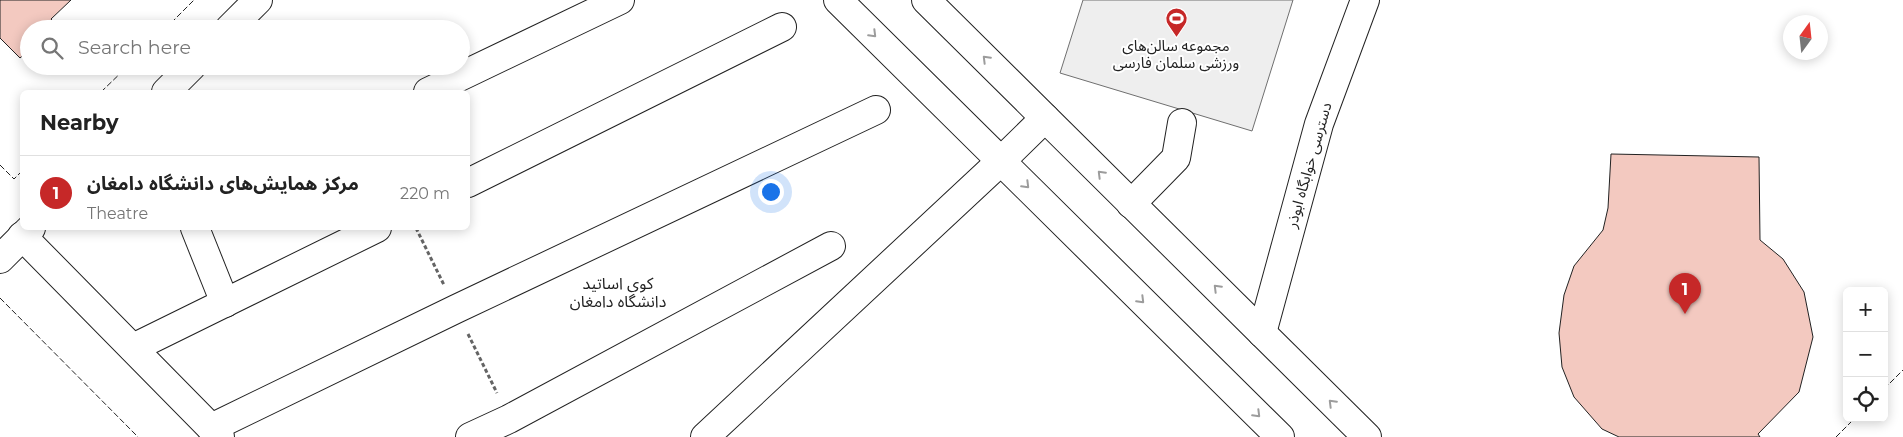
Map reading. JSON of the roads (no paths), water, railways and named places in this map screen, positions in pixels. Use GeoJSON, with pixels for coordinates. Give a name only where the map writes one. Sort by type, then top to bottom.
{"type":"FeatureCollection","features":[{"type":"Feature","properties":{"kind":"street"},"geometry":{"type":"LineString","coordinates":[[238,20],[258,0]]}},
{"type":"Feature","properties":{"kind":"street"},"geometry":{"type":"LineString","coordinates":[[470,72],[620,0]]}},
{"type":"Feature","properties":{"kind":"street"},"geometry":{"type":"LineString","coordinates":[[838,0],[1280,437]]}},
{"type":"Feature","properties":{"kind":"street"},"geometry":{"type":"LineString","coordinates":[[926,0],[1367,437]]}},
{"type":"Feature","properties":{"kind":"street","name":"دسترسی خوابگاه ابوذر"},"geometry":{"type":"LineString","coordinates":[[1262,333],[1319,124],[1365,0]]}},
{"type":"Feature","properties":{"kind":"street"},"geometry":{"type":"LineString","coordinates":[[470,182],[782,27]]}},
{"type":"Feature","properties":{"kind":"street"},"geometry":{"type":"LineString","coordinates":[[168,90],[183,75]]}},
{"type":"Feature","properties":{"kind":"street"},"geometry":{"type":"LineString","coordinates":[[432,90],[463,75]]}},
{"type":"Feature","properties":{"kind":"street"},"geometry":{"type":"LineString","coordinates":[[0,258],[26,232],[133,348],[216,433],[456,309],[876,110]]}},
{"type":"Feature","properties":{"kind":"street"},"geometry":{"type":"LineString","coordinates":[[705,437],[1045,118]]}},
{"type":"Feature","properties":{"kind":"street"},"geometry":{"type":"LineString","coordinates":[[1131,204],[1176,158],[1182,123]]}},
{"type":"Feature","properties":{"kind":"street"},"geometry":{"type":"LineString","coordinates":[[196,230],[225,303]]}},
{"type":"Feature","properties":{"kind":"street"},"geometry":{"type":"LineString","coordinates":[[133,348],[374,230]]}},
{"type":"Feature","properties":{"kind":"street"},"geometry":{"type":"LineString","coordinates":[[470,437],[509,419],[831,246]]}},
{"type":"Feature","properties":{"kind":"place","name":"مجموعه سالن‌های ورزشی سلمان فارسی"},"geometry":{"type":"Point","coordinates":[1176,37]}},
{"type":"Feature","properties":{"kind":"place","name":"مرکز همایش‌های دانشگاه دامغان"},"geometry":{"type":"Point","coordinates":[1685,314]}},
{"type":"Feature","properties":{"kind":"district","name":"کوی اساتید دانشگاه دامغان"},"geometry":{"type":"Point","coordinates":[618,292]}}]}
